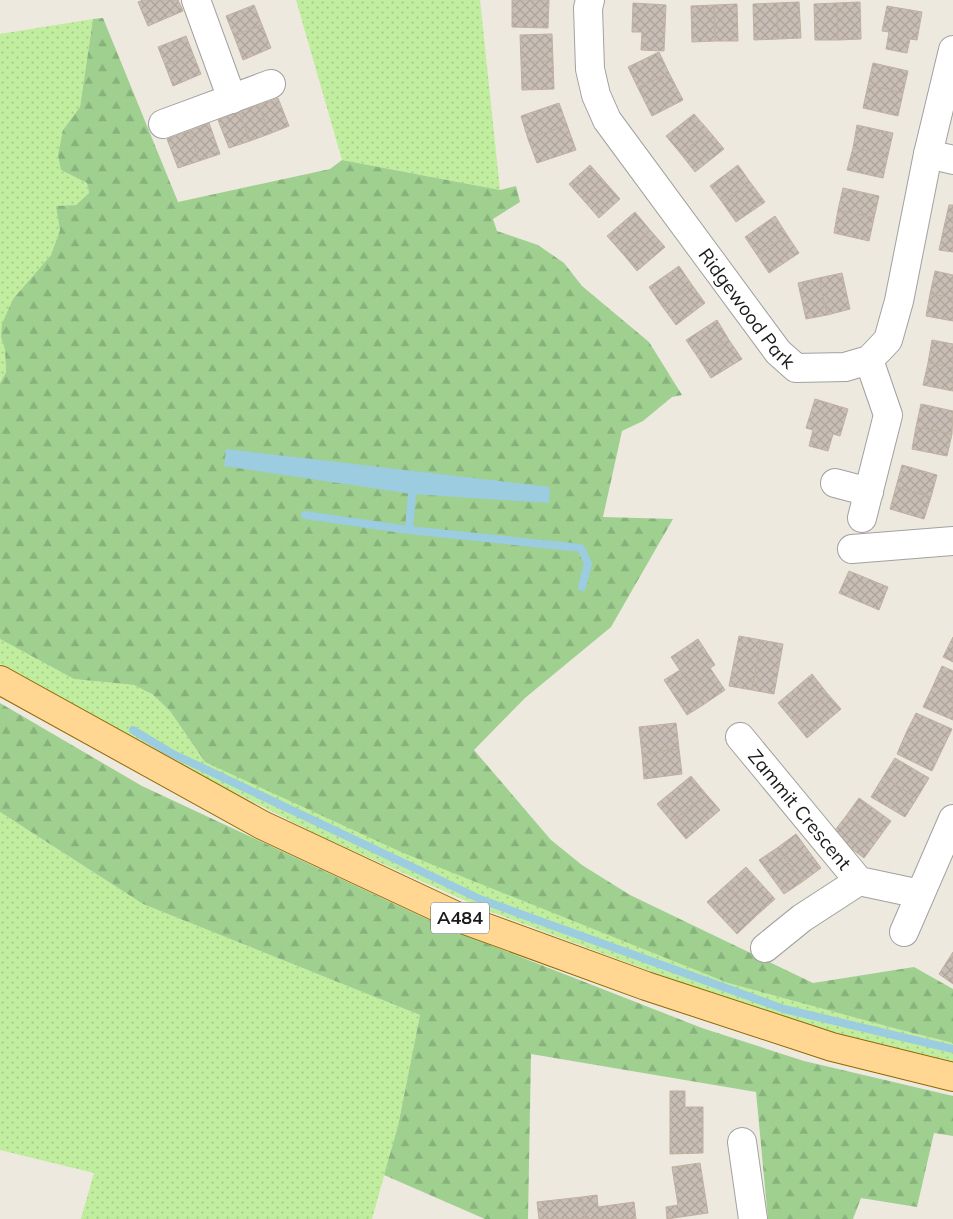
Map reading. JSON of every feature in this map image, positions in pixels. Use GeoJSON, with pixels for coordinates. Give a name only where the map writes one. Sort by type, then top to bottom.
{"type":"FeatureCollection","features":[{"type":"Feature","properties":{"kind":"main road","name":"A484"},"geometry":{"type":"LineString","coordinates":[[0,680],[262,825],[465,920],[646,986],[832,1047],[953,1077]]}},
{"type":"Feature","properties":{"kind":"street"},"geometry":{"type":"LineString","coordinates":[[196,0],[232,99]]}},
{"type":"Feature","properties":{"kind":"street","name":"Ridgewood Park"},"geometry":{"type":"LineString","coordinates":[[590,0],[588,8],[590,69],[596,95],[607,120],[778,352],[796,368],[846,367],[869,360]]}},
{"type":"Feature","properties":{"kind":"street"},"geometry":{"type":"LineString","coordinates":[[862,518],[888,415],[869,360],[888,340],[941,157],[953,50]]}},
{"type":"Feature","properties":{"kind":"street"},"geometry":{"type":"LineString","coordinates":[[163,124],[271,84]]}},
{"type":"Feature","properties":{"kind":"street"},"geometry":{"type":"LineString","coordinates":[[836,483],[869,492]]}},
{"type":"Feature","properties":{"kind":"street"},"geometry":{"type":"LineString","coordinates":[[852,549],[953,542]]}},
{"type":"Feature","properties":{"kind":"street","name":"Zammit Crescent"},"geometry":{"type":"LineString","coordinates":[[740,736],[859,881],[920,894]]}},
{"type":"Feature","properties":{"kind":"street"},"geometry":{"type":"LineString","coordinates":[[904,932],[953,819]]}},
{"type":"Feature","properties":{"kind":"street","name":"Zammit Crescent"},"geometry":{"type":"LineString","coordinates":[[766,948],[802,918],[859,881]]}},
{"type":"Feature","properties":{"kind":"street"},"geometry":{"type":"LineString","coordinates":[[742,1142],[753,1219]]}},
{"type":"Feature","properties":{"kind":"green space"},"geometry":{"type":"Polygon","coordinates":[[[296,0],[480,0],[500,190],[342,160],[296,0]]]}},
{"type":"Feature","properties":{"kind":"green space"},"geometry":{"type":"Polygon","coordinates":[[[103,18],[178,202],[330,169],[342,160],[500,190],[516,186],[520,202],[493,219],[497,231],[538,245],[564,263],[582,286],[649,342],[682,395],[672,397],[643,421],[622,431],[603,517],[673,519],[611,627],[525,698],[474,750],[551,840],[582,865],[630,895],[813,983],[914,967],[953,989],[953,1043],[728,983],[401,852],[205,762],[170,711],[152,694],[134,685],[74,679],[0,639],[0,383],[6,372],[5,350],[1,337],[2,324],[13,299],[51,255],[60,230],[56,206],[76,205],[89,193],[87,183],[61,170],[58,155],[63,130],[80,107],[93,19],[103,18]]]}},
{"type":"Feature","properties":{"kind":"green space"},"geometry":{"type":"Polygon","coordinates":[[[93,19],[80,107],[63,130],[61,170],[87,183],[89,193],[76,205],[57,206],[60,230],[51,255],[13,299],[1,337],[5,350],[6,372],[0,383],[0,34],[93,19]]]}},
{"type":"Feature","properties":{"kind":"green space"},"geometry":{"type":"Polygon","coordinates":[[[0,639],[74,679],[134,685],[152,694],[170,711],[205,762],[582,924],[728,983],[953,1043],[953,1064],[811,1031],[486,910],[318,835],[124,736],[0,664],[0,639]]]}},
{"type":"Feature","properties":{"kind":"green space"},"geometry":{"type":"Polygon","coordinates":[[[0,703],[142,786],[444,927],[702,1028],[804,1061],[953,1096],[953,1136],[934,1133],[917,1207],[861,1198],[853,1219],[768,1219],[756,1092],[531,1054],[528,1219],[485,1219],[384,1175],[398,1126],[420,1015],[143,904],[0,812],[0,703]]]}},
{"type":"Feature","properties":{"kind":"green space"},"geometry":{"type":"Polygon","coordinates":[[[0,812],[143,904],[420,1015],[398,1126],[372,1219],[81,1219],[94,1173],[0,1150],[0,812]]]}},
{"type":"Feature","properties":{"kind":"water"},"geometry":{"type":"Polygon","coordinates":[[[226,449],[550,487],[549,503],[412,494],[224,466],[226,449]]]}},
{"type":"Feature","properties":{"kind":"building"},"geometry":{"type":"Polygon","coordinates":[[[143,0],[178,0],[183,11],[148,26],[138,2],[143,0]]]}},
{"type":"Feature","properties":{"kind":"building"},"geometry":{"type":"Polygon","coordinates":[[[512,0],[549,0],[548,28],[512,27],[512,0]]]}},
{"type":"Feature","properties":{"kind":"building"},"geometry":{"type":"Polygon","coordinates":[[[799,2],[801,38],[778,39],[777,3],[799,2]]]}},
{"type":"Feature","properties":{"kind":"building"},"geometry":{"type":"Polygon","coordinates":[[[860,2],[861,39],[838,40],[837,3],[860,2]]]}},
{"type":"Feature","properties":{"kind":"building"},"geometry":{"type":"Polygon","coordinates":[[[633,3],[666,5],[664,51],[641,50],[642,32],[632,32],[633,3]]]}},
{"type":"Feature","properties":{"kind":"building"},"geometry":{"type":"Polygon","coordinates":[[[777,3],[778,39],[754,40],[753,4],[777,3]]]}},
{"type":"Feature","properties":{"kind":"building"},"geometry":{"type":"Polygon","coordinates":[[[837,3],[838,40],[815,40],[814,4],[837,3]]]}},
{"type":"Feature","properties":{"kind":"building"},"geometry":{"type":"Polygon","coordinates":[[[737,4],[738,41],[715,41],[714,5],[737,4]]]}},
{"type":"Feature","properties":{"kind":"building"},"geometry":{"type":"Polygon","coordinates":[[[254,5],[262,25],[234,36],[226,16],[254,5]]]}},
{"type":"Feature","properties":{"kind":"building"},"geometry":{"type":"Polygon","coordinates":[[[714,5],[715,41],[692,42],[691,6],[714,5]]]}},
{"type":"Feature","properties":{"kind":"building"},"geometry":{"type":"Polygon","coordinates":[[[887,6],[922,12],[917,40],[910,39],[907,53],[886,49],[889,32],[882,31],[887,6]]]}},
{"type":"Feature","properties":{"kind":"building"},"geometry":{"type":"Polygon","coordinates":[[[262,25],[271,48],[243,60],[234,36],[262,25]]]}},
{"type":"Feature","properties":{"kind":"building"},"geometry":{"type":"Polygon","coordinates":[[[552,34],[553,61],[521,62],[520,35],[552,34]]]}},
{"type":"Feature","properties":{"kind":"building"},"geometry":{"type":"Polygon","coordinates":[[[186,36],[193,54],[165,65],[158,47],[186,36]]]}},
{"type":"Feature","properties":{"kind":"building"},"geometry":{"type":"Polygon","coordinates":[[[659,52],[669,73],[638,88],[628,67],[659,52]]]}},
{"type":"Feature","properties":{"kind":"building"},"geometry":{"type":"Polygon","coordinates":[[[193,54],[201,74],[173,86],[165,65],[193,54]]]}},
{"type":"Feature","properties":{"kind":"building"},"geometry":{"type":"Polygon","coordinates":[[[553,61],[554,89],[522,90],[521,62],[553,61]]]}},
{"type":"Feature","properties":{"kind":"building"},"geometry":{"type":"Polygon","coordinates":[[[873,63],[908,71],[903,93],[868,85],[873,63]]]}},
{"type":"Feature","properties":{"kind":"building"},"geometry":{"type":"Polygon","coordinates":[[[669,73],[683,100],[652,116],[638,88],[669,73]]]}},
{"type":"Feature","properties":{"kind":"building"},"geometry":{"type":"Polygon","coordinates":[[[868,85],[903,93],[898,116],[863,108],[868,85]]]}},
{"type":"Feature","properties":{"kind":"building"},"geometry":{"type":"Polygon","coordinates":[[[278,98],[289,126],[269,134],[259,105],[278,98]]]}},
{"type":"Feature","properties":{"kind":"building"},"geometry":{"type":"Polygon","coordinates":[[[559,103],[567,125],[528,139],[521,116],[559,103]]]}},
{"type":"Feature","properties":{"kind":"building"},"geometry":{"type":"Polygon","coordinates":[[[259,105],[269,134],[250,141],[239,112],[259,105]]]}},
{"type":"Feature","properties":{"kind":"building"},"geometry":{"type":"Polygon","coordinates":[[[239,112],[250,141],[229,148],[218,120],[239,112]]]}},
{"type":"Feature","properties":{"kind":"building"},"geometry":{"type":"Polygon","coordinates":[[[694,114],[709,131],[681,154],[666,136],[694,114]]]}},
{"type":"Feature","properties":{"kind":"building"},"geometry":{"type":"Polygon","coordinates":[[[209,123],[220,154],[199,161],[189,131],[209,123]]]}},
{"type":"Feature","properties":{"kind":"building"},"geometry":{"type":"Polygon","coordinates":[[[567,125],[576,150],[537,163],[528,139],[567,125]]]}},
{"type":"Feature","properties":{"kind":"building"},"geometry":{"type":"Polygon","coordinates":[[[857,125],[893,133],[888,155],[853,148],[857,125]]]}},
{"type":"Feature","properties":{"kind":"building"},"geometry":{"type":"Polygon","coordinates":[[[189,131],[199,161],[178,168],[167,139],[189,131]]]}},
{"type":"Feature","properties":{"kind":"building"},"geometry":{"type":"Polygon","coordinates":[[[709,131],[724,149],[695,172],[681,154],[709,131]]]}},
{"type":"Feature","properties":{"kind":"building"},"geometry":{"type":"Polygon","coordinates":[[[853,148],[888,155],[883,178],[847,170],[853,148]]]}},
{"type":"Feature","properties":{"kind":"building"},"geometry":{"type":"Polygon","coordinates":[[[590,165],[606,183],[585,202],[569,184],[590,165]]]}},
{"type":"Feature","properties":{"kind":"building"},"geometry":{"type":"Polygon","coordinates":[[[738,165],[750,182],[722,202],[710,186],[738,165]]]}},
{"type":"Feature","properties":{"kind":"building"},"geometry":{"type":"Polygon","coordinates":[[[750,182],[765,202],[736,222],[722,202],[750,182]]]}},
{"type":"Feature","properties":{"kind":"building"},"geometry":{"type":"Polygon","coordinates":[[[606,183],[620,199],[599,218],[585,202],[606,183]]]}},
{"type":"Feature","properties":{"kind":"building"},"geometry":{"type":"Polygon","coordinates":[[[843,188],[879,196],[874,218],[838,210],[843,188]]]}},
{"type":"Feature","properties":{"kind":"building"},"geometry":{"type":"Polygon","coordinates":[[[949,205],[953,205],[953,229],[944,227],[949,205]]]}},
{"type":"Feature","properties":{"kind":"building"},"geometry":{"type":"Polygon","coordinates":[[[838,210],[874,218],[869,241],[834,233],[838,210]]]}},
{"type":"Feature","properties":{"kind":"building"},"geometry":{"type":"Polygon","coordinates":[[[635,212],[650,230],[623,254],[607,236],[635,212]]]}},
{"type":"Feature","properties":{"kind":"building"},"geometry":{"type":"Polygon","coordinates":[[[775,216],[787,235],[757,255],[745,237],[775,216]]]}},
{"type":"Feature","properties":{"kind":"building"},"geometry":{"type":"Polygon","coordinates":[[[944,227],[953,229],[953,252],[939,250],[944,227]]]}},
{"type":"Feature","properties":{"kind":"building"},"geometry":{"type":"Polygon","coordinates":[[[650,230],[665,247],[637,271],[623,254],[650,230]]]}},
{"type":"Feature","properties":{"kind":"building"},"geometry":{"type":"Polygon","coordinates":[[[787,235],[799,253],[769,273],[757,255],[787,235]]]}},
{"type":"Feature","properties":{"kind":"building"},"geometry":{"type":"Polygon","coordinates":[[[679,266],[692,285],[662,306],[649,287],[679,266]]]}},
{"type":"Feature","properties":{"kind":"building"},"geometry":{"type":"Polygon","coordinates":[[[935,271],[953,275],[953,298],[930,294],[935,271]]]}},
{"type":"Feature","properties":{"kind":"building"},"geometry":{"type":"Polygon","coordinates":[[[842,273],[850,309],[827,315],[819,278],[842,273]]]}},
{"type":"Feature","properties":{"kind":"building"},"geometry":{"type":"Polygon","coordinates":[[[819,278],[827,315],[806,319],[798,283],[819,278]]]}},
{"type":"Feature","properties":{"kind":"building"},"geometry":{"type":"Polygon","coordinates":[[[692,285],[705,303],[676,325],[662,306],[692,285]]]}},
{"type":"Feature","properties":{"kind":"building"},"geometry":{"type":"Polygon","coordinates":[[[930,294],[953,298],[953,321],[926,316],[930,294]]]}},
{"type":"Feature","properties":{"kind":"building"},"geometry":{"type":"Polygon","coordinates":[[[717,320],[729,340],[699,359],[686,340],[717,320]]]}},
{"type":"Feature","properties":{"kind":"building"},"geometry":{"type":"Polygon","coordinates":[[[729,340],[742,359],[711,378],[699,359],[729,340]]]}},
{"type":"Feature","properties":{"kind":"building"},"geometry":{"type":"Polygon","coordinates":[[[932,340],[953,344],[953,368],[928,363],[932,340]]]}},
{"type":"Feature","properties":{"kind":"building"},"geometry":{"type":"Polygon","coordinates":[[[928,363],[953,368],[953,391],[923,385],[928,363]]]}},
{"type":"Feature","properties":{"kind":"building"},"geometry":{"type":"Polygon","coordinates":[[[815,399],[848,409],[840,436],[833,434],[828,451],[809,446],[813,430],[806,428],[815,399]]]}},
{"type":"Feature","properties":{"kind":"building"},"geometry":{"type":"Polygon","coordinates":[[[921,404],[953,411],[952,434],[916,427],[921,404]]]}},
{"type":"Feature","properties":{"kind":"building"},"geometry":{"type":"Polygon","coordinates":[[[916,427],[952,434],[947,456],[912,449],[916,427]]]}},
{"type":"Feature","properties":{"kind":"building"},"geometry":{"type":"Polygon","coordinates":[[[902,465],[937,475],[931,497],[896,487],[902,465]]]}},
{"type":"Feature","properties":{"kind":"building"},"geometry":{"type":"Polygon","coordinates":[[[896,487],[931,497],[924,519],[890,509],[896,487]]]}},
{"type":"Feature","properties":{"kind":"building"},"geometry":{"type":"Polygon","coordinates":[[[849,571],[888,587],[879,610],[839,593],[849,571]]]}},
{"type":"Feature","properties":{"kind":"building"},"geometry":{"type":"Polygon","coordinates":[[[739,636],[761,640],[752,690],[729,686],[739,636]]]}},
{"type":"Feature","properties":{"kind":"building"},"geometry":{"type":"Polygon","coordinates":[[[953,637],[953,662],[943,657],[953,637]]]}},
{"type":"Feature","properties":{"kind":"building"},"geometry":{"type":"Polygon","coordinates":[[[698,639],[715,665],[710,668],[725,690],[703,705],[671,657],[698,639]]]}},
{"type":"Feature","properties":{"kind":"building"},"geometry":{"type":"Polygon","coordinates":[[[761,640],[783,644],[774,694],[752,690],[761,640]]]}},
{"type":"Feature","properties":{"kind":"building"},"geometry":{"type":"Polygon","coordinates":[[[942,666],[953,671],[953,695],[933,686],[942,666]]]}},
{"type":"Feature","properties":{"kind":"building"},"geometry":{"type":"Polygon","coordinates":[[[680,670],[703,705],[687,715],[664,680],[680,670]]]}},
{"type":"Feature","properties":{"kind":"building"},"geometry":{"type":"Polygon","coordinates":[[[812,674],[827,693],[793,721],[778,703],[812,674]]]}},
{"type":"Feature","properties":{"kind":"building"},"geometry":{"type":"Polygon","coordinates":[[[933,686],[953,695],[953,720],[923,707],[933,686]]]}},
{"type":"Feature","properties":{"kind":"building"},"geometry":{"type":"Polygon","coordinates":[[[827,693],[841,709],[807,738],[793,721],[827,693]]]}},
{"type":"Feature","properties":{"kind":"building"},"geometry":{"type":"Polygon","coordinates":[[[916,713],[952,729],[942,750],[906,733],[916,713]]]}},
{"type":"Feature","properties":{"kind":"building"},"geometry":{"type":"Polygon","coordinates":[[[676,723],[679,749],[642,754],[639,727],[676,723]]]}},
{"type":"Feature","properties":{"kind":"building"},"geometry":{"type":"Polygon","coordinates":[[[906,733],[942,750],[932,771],[897,754],[906,733]]]}},
{"type":"Feature","properties":{"kind":"building"},"geometry":{"type":"Polygon","coordinates":[[[679,749],[682,774],[644,779],[642,754],[679,749]]]}},
{"type":"Feature","properties":{"kind":"building"},"geometry":{"type":"Polygon","coordinates":[[[895,758],[929,778],[917,798],[883,777],[895,758]]]}},
{"type":"Feature","properties":{"kind":"building"},"geometry":{"type":"Polygon","coordinates":[[[691,776],[706,794],[672,822],[657,804],[691,776]]]}},
{"type":"Feature","properties":{"kind":"building"},"geometry":{"type":"Polygon","coordinates":[[[883,777],[917,798],[905,817],[871,797],[883,777]]]}},
{"type":"Feature","properties":{"kind":"building"},"geometry":{"type":"Polygon","coordinates":[[[706,794],[720,810],[686,839],[672,822],[706,794]]]}},
{"type":"Feature","properties":{"kind":"building"},"geometry":{"type":"Polygon","coordinates":[[[859,798],[891,821],[878,839],[846,816],[859,798]]]}},
{"type":"Feature","properties":{"kind":"building"},"geometry":{"type":"Polygon","coordinates":[[[846,816],[878,839],[864,858],[832,834],[846,816]]]}},
{"type":"Feature","properties":{"kind":"building"},"geometry":{"type":"Polygon","coordinates":[[[796,834],[821,868],[802,882],[777,848],[796,834]]]}},
{"type":"Feature","properties":{"kind":"building"},"geometry":{"type":"Polygon","coordinates":[[[777,848],[802,882],[784,894],[759,860],[777,848]]]}},
{"type":"Feature","properties":{"kind":"building"},"geometry":{"type":"Polygon","coordinates":[[[746,867],[775,899],[756,916],[727,884],[746,867]]]}},
{"type":"Feature","properties":{"kind":"building"},"geometry":{"type":"Polygon","coordinates":[[[727,884],[756,916],[737,934],[707,902],[727,884]]]}},
{"type":"Feature","properties":{"kind":"building"},"geometry":{"type":"Polygon","coordinates":[[[953,952],[953,984],[939,974],[953,952]]]}},
{"type":"Feature","properties":{"kind":"building"},"geometry":{"type":"Polygon","coordinates":[[[670,1091],[685,1091],[685,1107],[703,1107],[703,1153],[670,1154],[670,1091]]]}},
{"type":"Feature","properties":{"kind":"building"},"geometry":{"type":"Polygon","coordinates":[[[700,1163],[708,1213],[667,1219],[666,1207],[678,1205],[672,1167],[700,1163]]]}},
{"type":"Feature","properties":{"kind":"building"},"geometry":{"type":"Polygon","coordinates":[[[597,1195],[598,1207],[634,1202],[636,1219],[585,1219],[582,1197],[597,1195]]]}},
{"type":"Feature","properties":{"kind":"building"},"geometry":{"type":"Polygon","coordinates":[[[582,1197],[585,1219],[539,1219],[537,1202],[582,1197]]]}},
{"type":"Feature","properties":{"kind":"waterway"},"geometry":{"type":"LineString","coordinates":[[409,530],[412,494]]}},
{"type":"Feature","properties":{"kind":"waterway"},"geometry":{"type":"LineString","coordinates":[[305,515],[409,530],[581,548],[588,564],[582,587]]}},
{"type":"Feature","properties":{"kind":"waterway"},"geometry":{"type":"LineString","coordinates":[[133,730],[171,753],[482,900],[784,1009],[953,1049]]}}]}
